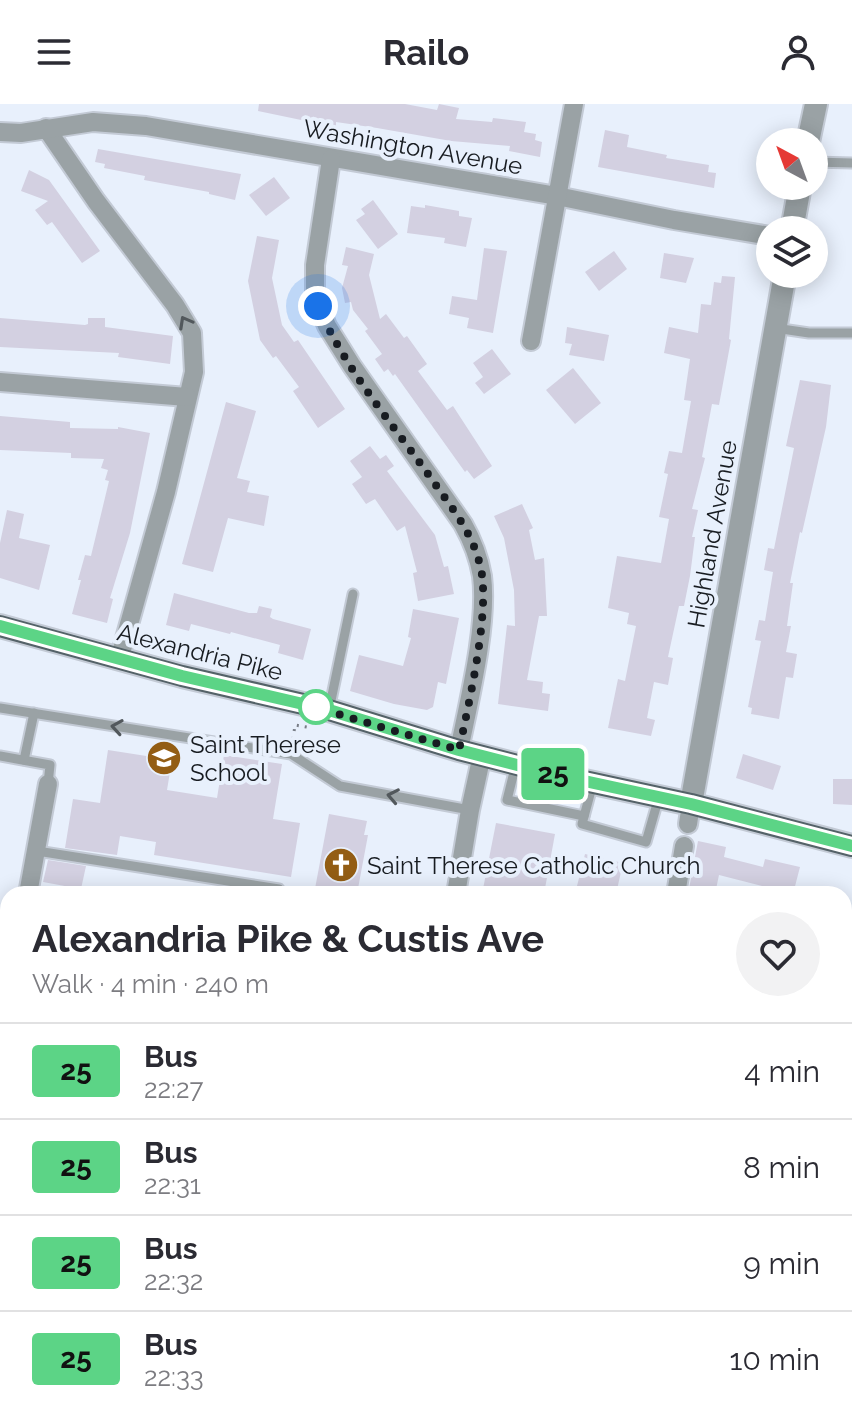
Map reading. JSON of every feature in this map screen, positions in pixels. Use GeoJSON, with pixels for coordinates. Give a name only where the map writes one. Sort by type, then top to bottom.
{"type":"FeatureCollection","features":[{"type":"Feature","properties":{"kind":"main road","name":"Alexandria Pike"},"geometry":{"type":"LineString","coordinates":[[0,626],[119,660],[329,710],[459,750],[659,797],[690,814],[852,846]]}},
{"type":"Feature","properties":{"kind":"street"},"geometry":{"type":"LineString","coordinates":[[531,341],[574,104]]}},
{"type":"Feature","properties":{"kind":"street"},"geometry":{"type":"LineString","coordinates":[[811,128],[816,104]]}},
{"type":"Feature","properties":{"kind":"street","name":"Washington Avenue"},"geometry":{"type":"LineString","coordinates":[[0,132],[21,133],[75,123],[128,124],[557,196],[756,234]]}},
{"type":"Feature","properties":{"kind":"street"},"geometry":{"type":"LineString","coordinates":[[46,128],[192,333],[195,361],[166,492],[119,660]]}},
{"type":"Feature","properties":{"kind":"street"},"geometry":{"type":"LineString","coordinates":[[331,159],[315,265],[318,306],[352,366],[463,524],[473,543],[482,574],[482,618],[459,750]]}},
{"type":"Feature","properties":{"kind":"street","name":"Highland Avenue"},"geometry":{"type":"LineString","coordinates":[[690,814],[782,288]]}},
{"type":"Feature","properties":{"kind":"street"},"geometry":{"type":"LineString","coordinates":[[0,382],[187,397]]}},
{"type":"Feature","properties":{"kind":"street"},"geometry":{"type":"LineString","coordinates":[[457,886],[482,755]]}},
{"type":"Feature","properties":{"kind":"street"},"geometry":{"type":"LineString","coordinates":[[30,886],[48,784]]}},
{"type":"Feature","properties":{"kind":"street"},"geometry":{"type":"LineString","coordinates":[[677,886],[684,846]]}},
{"type":"Feature","properties":{"kind":"lane"},"geometry":{"type":"LineString","coordinates":[[828,162],[852,163]]}},
{"type":"Feature","properties":{"kind":"lane"},"geometry":{"type":"LineString","coordinates":[[775,328],[809,333],[852,333]]}},
{"type":"Feature","properties":{"kind":"lane"},"geometry":{"type":"LineString","coordinates":[[329,710],[353,594]]}},
{"type":"Feature","properties":{"kind":"lane"},"geometry":{"type":"LineString","coordinates":[[0,708],[291,754],[340,786],[470,810]]}},
{"type":"Feature","properties":{"kind":"lane"},"geometry":{"type":"LineString","coordinates":[[24,760],[34,713]]}},
{"type":"Feature","properties":{"kind":"lane"},"geometry":{"type":"LineString","coordinates":[[0,756],[50,765],[48,784]]}},
{"type":"Feature","properties":{"kind":"lane"},"geometry":{"type":"LineString","coordinates":[[516,764],[507,800],[584,816]]}},
{"type":"Feature","properties":{"kind":"lane"},"geometry":{"type":"LineString","coordinates":[[593,783],[582,824],[646,842],[659,797]]}},
{"type":"Feature","properties":{"kind":"lane"},"geometry":{"type":"LineString","coordinates":[[37,851],[260,886]]}},
{"type":"Feature","properties":{"kind":"path"},"geometry":{"type":"LineString","coordinates":[[295,725],[312,728]]}},
{"type":"Feature","properties":{"kind":"building"},"geometry":{"type":"Polygon","coordinates":[[[259,104],[405,104],[437,110],[439,104],[459,108],[456,119],[492,122],[493,118],[526,122],[524,132],[536,134],[535,140],[542,142],[540,157],[509,151],[510,146],[451,141],[336,122],[336,126],[306,121],[258,111],[259,104]]]}},
{"type":"Feature","properties":{"kind":"building"},"geometry":{"type":"Polygon","coordinates":[[[605,130],[629,135],[627,147],[709,165],[708,172],[716,173],[714,188],[598,167],[605,130]]]}},
{"type":"Feature","properties":{"kind":"building"},"geometry":{"type":"Polygon","coordinates":[[[98,149],[241,174],[235,200],[104,168],[105,164],[95,162],[98,149]]]}},
{"type":"Feature","properties":{"kind":"building"},"geometry":{"type":"Polygon","coordinates":[[[29,170],[49,180],[100,251],[82,263],[52,222],[47,225],[35,210],[48,201],[21,191],[29,170]]]}},
{"type":"Feature","properties":{"kind":"building"},"geometry":{"type":"Polygon","coordinates":[[[274,177],[290,198],[266,216],[249,195],[274,177]]]}},
{"type":"Feature","properties":{"kind":"building"},"geometry":{"type":"Polygon","coordinates":[[[373,200],[398,234],[378,249],[356,220],[365,214],[361,209],[373,200]]]}},
{"type":"Feature","properties":{"kind":"building"},"geometry":{"type":"Polygon","coordinates":[[[425,205],[459,211],[459,216],[472,218],[466,247],[444,243],[445,238],[407,233],[411,206],[425,208],[425,205]]]}},
{"type":"Feature","properties":{"kind":"building"},"geometry":{"type":"Polygon","coordinates":[[[257,236],[279,240],[272,278],[282,325],[294,342],[298,340],[345,409],[318,428],[293,391],[299,387],[260,340],[248,281],[257,236]]]}},
{"type":"Feature","properties":{"kind":"building"},"geometry":{"type":"Polygon","coordinates":[[[346,247],[374,254],[369,275],[380,319],[386,314],[404,338],[407,336],[427,364],[418,371],[447,410],[453,406],[492,466],[474,479],[467,470],[465,472],[395,374],[393,376],[388,369],[384,372],[375,359],[382,354],[365,331],[368,329],[353,310],[351,302],[345,303],[342,288],[348,266],[342,265],[346,247]]]}},
{"type":"Feature","properties":{"kind":"building"},"geometry":{"type":"Polygon","coordinates":[[[484,248],[507,251],[493,333],[467,328],[469,318],[449,314],[452,296],[477,300],[484,248]]]}},
{"type":"Feature","properties":{"kind":"building"},"geometry":{"type":"Polygon","coordinates":[[[614,251],[627,269],[599,291],[585,272],[614,251]]]}},
{"type":"Feature","properties":{"kind":"building"},"geometry":{"type":"Polygon","coordinates":[[[664,253],[694,258],[686,283],[660,278],[664,253]]]}},
{"type":"Feature","properties":{"kind":"building"},"geometry":{"type":"Polygon","coordinates":[[[722,276],[735,277],[731,340],[719,405],[712,404],[702,457],[705,458],[692,509],[698,510],[692,537],[695,537],[690,576],[684,606],[679,606],[668,657],[673,658],[668,685],[654,682],[647,718],[655,720],[651,736],[608,728],[618,679],[625,681],[636,626],[627,624],[629,613],[608,608],[617,556],[661,563],[669,519],[659,517],[668,474],[664,473],[669,451],[682,453],[691,401],[684,400],[690,359],[664,353],[669,327],[698,333],[701,304],[711,305],[714,282],[721,283],[722,276]]]}},
{"type":"Feature","properties":{"kind":"building"},"geometry":{"type":"Polygon","coordinates":[[[0,318],[85,325],[88,318],[105,318],[105,327],[173,336],[170,364],[118,357],[119,353],[0,347],[0,318]]]}},
{"type":"Feature","properties":{"kind":"building"},"geometry":{"type":"Polygon","coordinates":[[[567,327],[609,335],[604,361],[569,355],[572,344],[565,343],[567,327]]]}},
{"type":"Feature","properties":{"kind":"building"},"geometry":{"type":"Polygon","coordinates":[[[492,349],[511,374],[484,394],[475,383],[483,377],[473,363],[492,349]]]}},
{"type":"Feature","properties":{"kind":"building"},"geometry":{"type":"Polygon","coordinates":[[[573,368],[601,403],[575,424],[546,390],[573,368]]]}},
{"type":"Feature","properties":{"kind":"building"},"geometry":{"type":"Polygon","coordinates":[[[800,380],[831,385],[826,427],[790,583],[793,583],[787,626],[791,626],[786,652],[797,654],[793,678],[786,677],[779,719],[751,714],[752,708],[748,707],[761,641],[755,640],[759,620],[765,621],[773,572],[764,570],[768,548],[774,549],[794,448],[786,446],[800,380]]]}},
{"type":"Feature","properties":{"kind":"building"},"geometry":{"type":"Polygon","coordinates":[[[226,402],[256,411],[237,478],[250,481],[247,492],[269,496],[264,526],[228,518],[213,572],[182,564],[226,402]]]}},
{"type":"Feature","properties":{"kind":"building"},"geometry":{"type":"Polygon","coordinates":[[[0,416],[70,422],[70,428],[118,427],[150,433],[130,533],[110,598],[113,599],[107,623],[72,614],[81,580],[78,580],[85,555],[91,556],[109,481],[105,480],[108,470],[101,468],[104,459],[71,458],[71,453],[0,450],[0,416]]]}},
{"type":"Feature","properties":{"kind":"building"},"geometry":{"type":"Polygon","coordinates":[[[370,446],[380,459],[386,455],[394,466],[387,471],[435,535],[444,567],[448,566],[454,594],[418,601],[413,573],[417,572],[405,526],[397,531],[375,499],[366,504],[352,484],[362,477],[350,461],[370,446]]]}},
{"type":"Feature","properties":{"kind":"building"},"geometry":{"type":"Polygon","coordinates":[[[522,504],[533,528],[529,530],[535,560],[544,558],[547,616],[539,616],[527,680],[543,682],[542,693],[550,694],[548,711],[498,704],[507,625],[515,626],[514,590],[504,538],[494,516],[522,504]]]}},
{"type":"Feature","properties":{"kind":"building"},"geometry":{"type":"Polygon","coordinates":[[[7,510],[24,514],[19,538],[50,545],[39,590],[0,578],[0,543],[7,510]]]}},
{"type":"Feature","properties":{"kind":"building"},"geometry":{"type":"Polygon","coordinates":[[[174,593],[249,613],[257,613],[259,606],[272,609],[270,617],[273,619],[311,629],[303,660],[278,653],[280,645],[231,632],[191,624],[189,631],[166,625],[174,593]]]}},
{"type":"Feature","properties":{"kind":"building"},"geometry":{"type":"Polygon","coordinates":[[[413,609],[459,618],[446,684],[438,682],[433,707],[427,710],[394,704],[350,691],[359,655],[403,666],[411,638],[408,637],[413,609]]]}},
{"type":"Feature","properties":{"kind":"building","name":"Saint Therese School"},"geometry":{"type":"Polygon","coordinates":[[[108,750],[172,760],[167,790],[217,798],[224,755],[282,764],[273,819],[300,823],[291,877],[154,855],[156,842],[120,836],[117,855],[65,848],[73,799],[100,803],[108,750]]]}},
{"type":"Feature","properties":{"kind":"building"},"geometry":{"type":"Polygon","coordinates":[[[743,754],[781,766],[773,790],[736,778],[743,754]]]}},
{"type":"Feature","properties":{"kind":"building"},"geometry":{"type":"Polygon","coordinates":[[[833,779],[852,779],[852,805],[833,804],[833,779]]]}},
{"type":"Feature","properties":{"kind":"building","name":"Saint Therese Catholic Church"},"geometry":{"type":"Polygon","coordinates":[[[329,814],[367,821],[364,835],[368,835],[358,886],[316,886],[329,814]]]}},
{"type":"Feature","properties":{"kind":"building"},"geometry":{"type":"Polygon","coordinates":[[[496,823],[555,834],[545,886],[484,886],[496,823]]]}},
{"type":"Feature","properties":{"kind":"building"},"geometry":{"type":"Polygon","coordinates":[[[698,841],[726,847],[724,857],[763,867],[765,859],[800,867],[795,886],[762,886],[719,875],[717,886],[690,886],[698,841]]]}},
{"type":"Feature","properties":{"kind":"building"},"geometry":{"type":"Polygon","coordinates":[[[585,854],[623,863],[618,886],[577,886],[585,854]]]}},
{"type":"Feature","properties":{"kind":"building"},"geometry":{"type":"Polygon","coordinates":[[[48,860],[86,866],[82,886],[43,882],[48,860]]]}},
{"type":"Feature","properties":{"kind":"bus line","name":"25"},"geometry":{"type":"LineString","coordinates":[[0,626],[119,660],[329,710],[459,750],[691,804],[852,846]]}},
{"type":"Feature","properties":{"kind":"place","name":"Saint Therese School"},"geometry":{"type":"Point","coordinates":[164,758]}},
{"type":"Feature","properties":{"kind":"place","name":"Saint Therese Catholic Church"},"geometry":{"type":"Point","coordinates":[341,865]}},
{"type":"Feature","properties":{"kind":"route"},"geometry":{"type":"LineString","coordinates":[[316,707],[459,750],[483,604],[482,574],[473,543],[463,524],[352,366],[318,306]]}}]}
